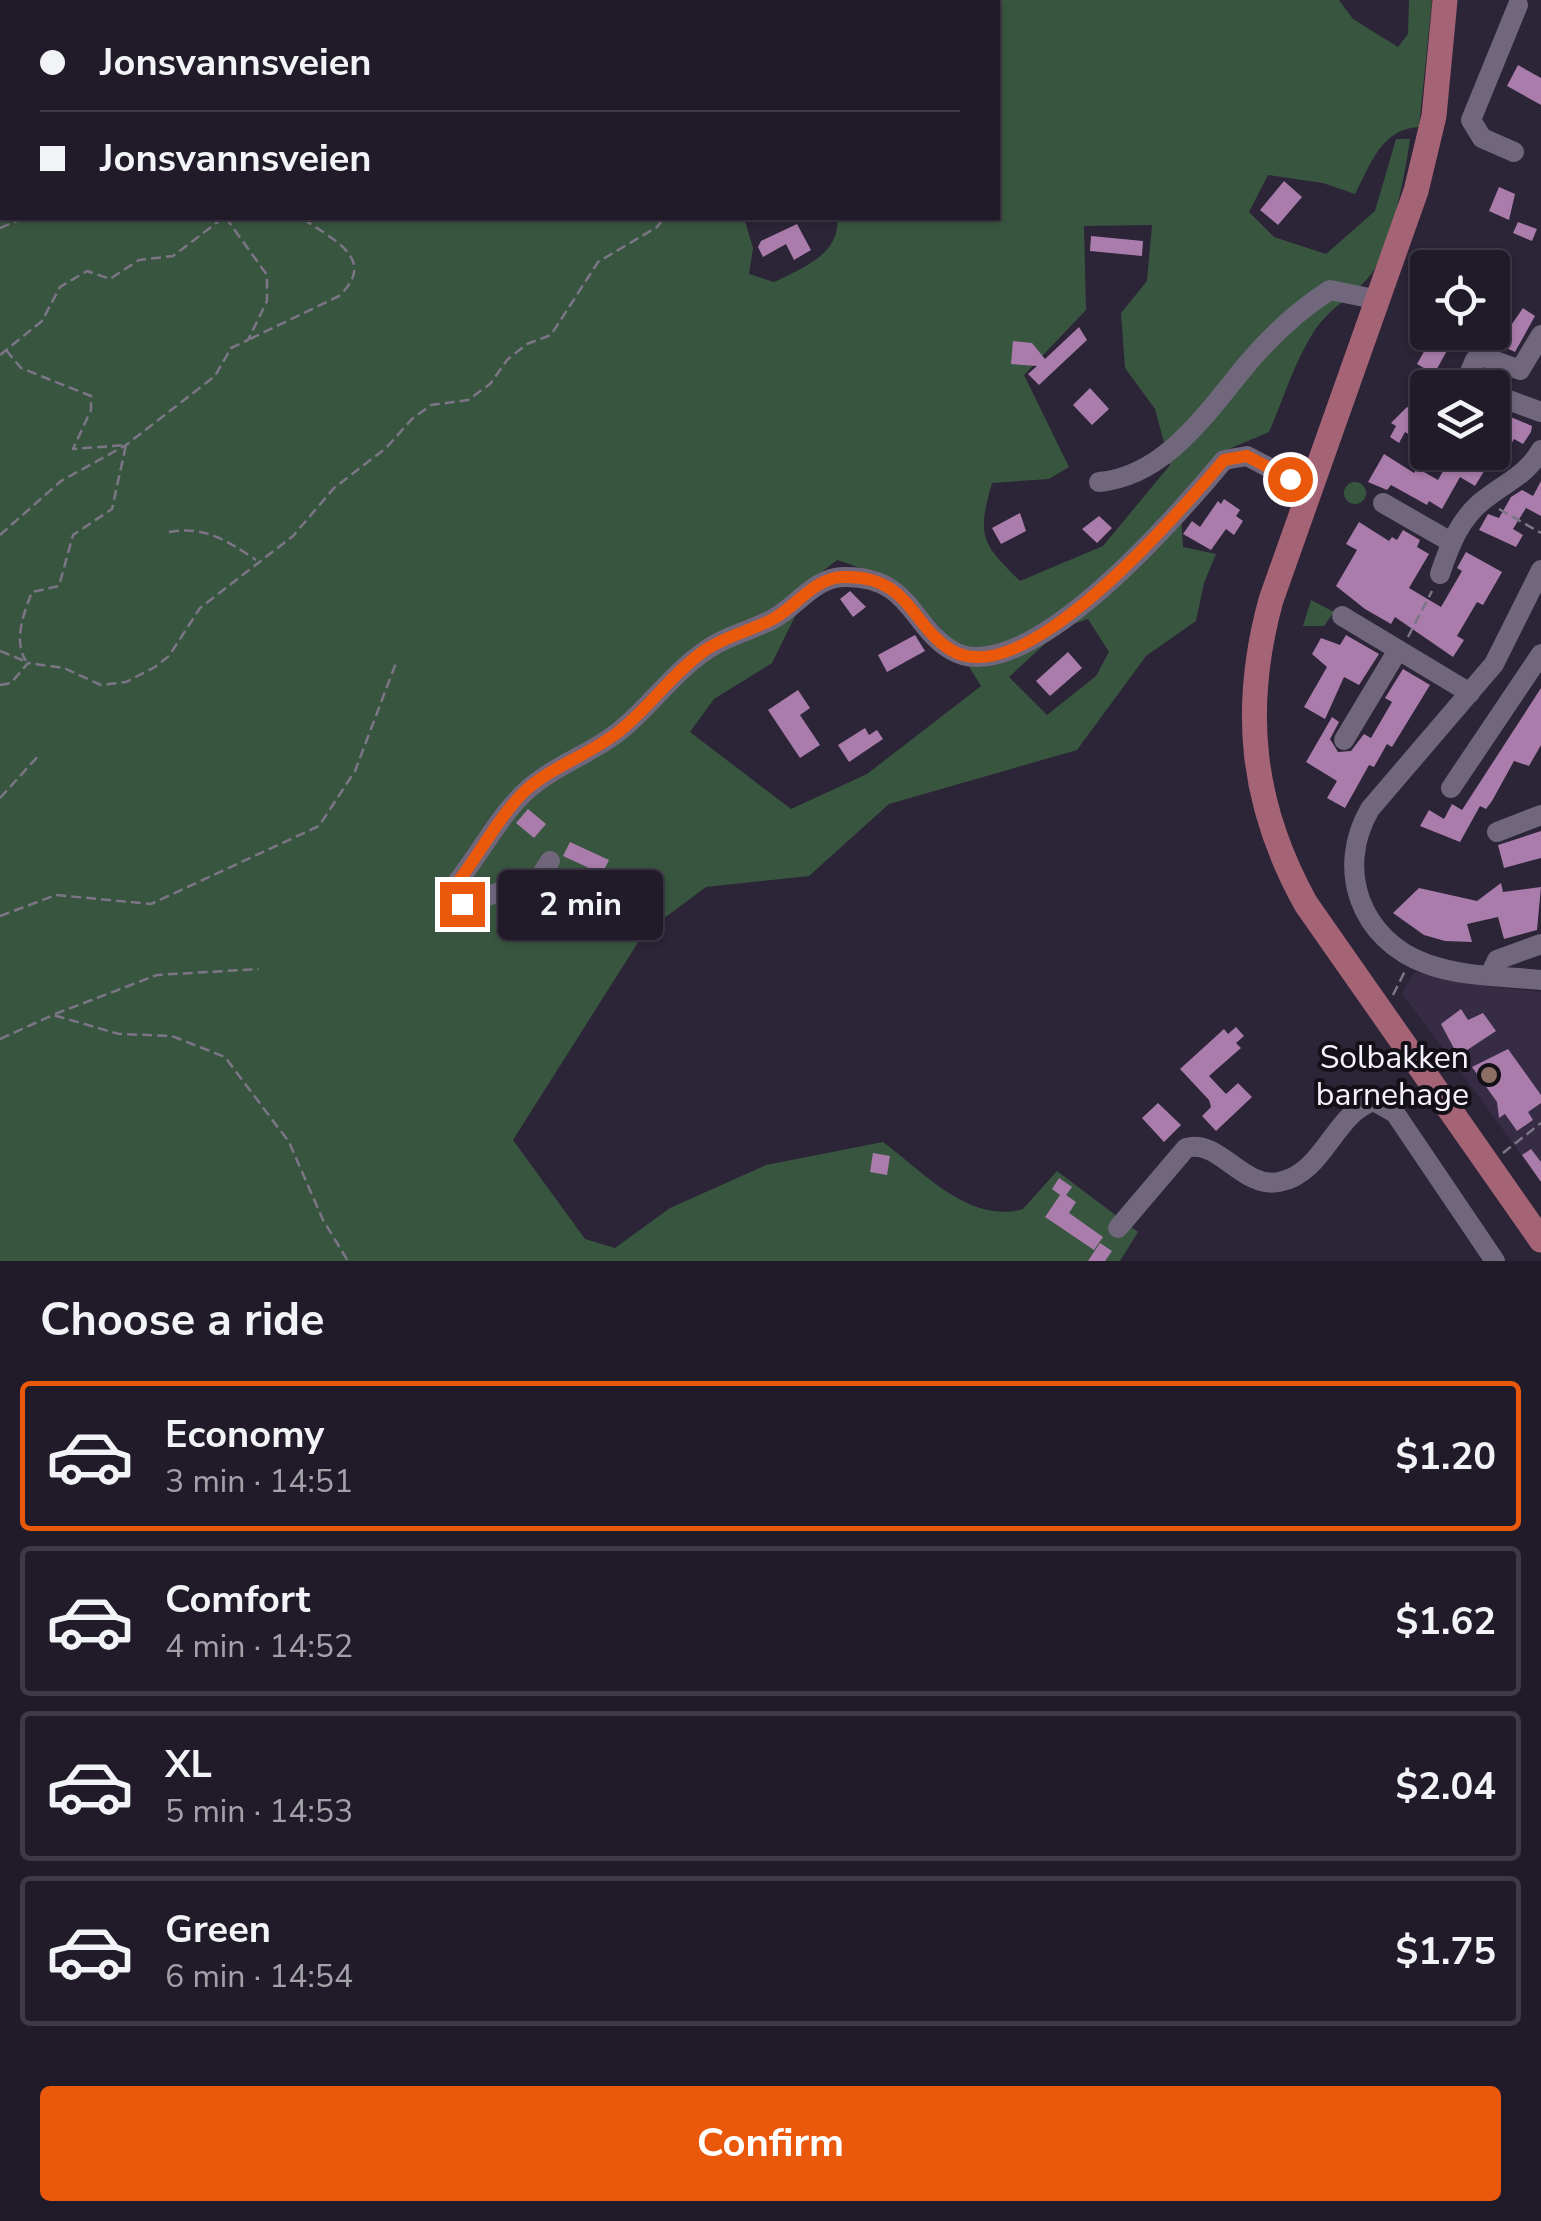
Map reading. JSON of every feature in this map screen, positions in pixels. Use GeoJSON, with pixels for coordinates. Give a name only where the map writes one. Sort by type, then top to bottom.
{"type":"FeatureCollection","features":[{"type":"Feature","properties":{"kind":"main road"},"geometry":{"type":"LineString","coordinates":[[1445,0],[1430,136],[1378,300],[1272,600],[1255,671],[1252,738],[1264,808],[1306,904],[1541,1240]]}},
{"type":"Feature","properties":{"kind":"street"},"geometry":{"type":"LineString","coordinates":[[1514,152],[1482,138],[1471,120],[1516,2]]}},
{"type":"Feature","properties":{"kind":"street"},"geometry":{"type":"LineString","coordinates":[[1100,482],[1126,480],[1200,426],[1249,361],[1309,304],[1330,290],[1378,300]]}},
{"type":"Feature","properties":{"kind":"street"},"geometry":{"type":"LineString","coordinates":[[1471,370],[1475,360],[1485,357],[1520,370],[1541,336]]}},
{"type":"Feature","properties":{"kind":"street"},"geometry":{"type":"LineString","coordinates":[[1510,401],[1541,412]]}},
{"type":"Feature","properties":{"kind":"street"},"geometry":{"type":"LineString","coordinates":[[1440,574],[1451,542],[1484,500],[1526,470],[1541,450]]}},
{"type":"Feature","properties":{"kind":"street"},"geometry":{"type":"LineString","coordinates":[[550,861],[538,880],[462,904],[458,882],[526,790],[621,730],[705,650],[772,620],[818,584],[839,577],[865,578],[905,598],[952,651],[978,656],[1004,653],[1043,632],[1118,578],[1162,534],[1224,460],[1247,456],[1310,489]]}},
{"type":"Feature","properties":{"kind":"street"},"geometry":{"type":"LineString","coordinates":[[1383,503],[1451,542]]}},
{"type":"Feature","properties":{"kind":"street"},"geometry":{"type":"LineString","coordinates":[[1541,570],[1507,644],[1370,809],[1353,852],[1352,876],[1365,914],[1382,935],[1412,958],[1441,968],[1541,980]]}},
{"type":"Feature","properties":{"kind":"street"},"geometry":{"type":"LineString","coordinates":[[1342,616],[1470,692]]}},
{"type":"Feature","properties":{"kind":"street"},"geometry":{"type":"LineString","coordinates":[[1344,740],[1398,650]]}},
{"type":"Feature","properties":{"kind":"street"},"geometry":{"type":"LineString","coordinates":[[1451,788],[1541,654]]}},
{"type":"Feature","properties":{"kind":"street"},"geometry":{"type":"LineString","coordinates":[[1496,832],[1541,815]]}},
{"type":"Feature","properties":{"kind":"street"},"geometry":{"type":"LineString","coordinates":[[1490,974],[1498,960],[1541,944]]}},
{"type":"Feature","properties":{"kind":"street"},"geometry":{"type":"LineString","coordinates":[[1118,1228],[1186,1148],[1206,1148],[1252,1179],[1280,1182],[1304,1170],[1360,1108],[1374,1101],[1395,1114],[1495,1261]]}},
{"type":"Feature","properties":{"kind":"path"},"geometry":{"type":"LineString","coordinates":[[0,354],[42,321],[60,287],[88,272],[110,279],[139,260],[173,256],[221,220]]}},
{"type":"Feature","properties":{"kind":"path"},"geometry":{"type":"LineString","coordinates":[[225,220],[267,276],[267,300],[248,340]]}},
{"type":"Feature","properties":{"kind":"path"},"geometry":{"type":"LineString","coordinates":[[0,535],[61,481],[126,445],[215,376],[230,348],[339,296],[351,285],[354,264],[347,252],[305,220]]}},
{"type":"Feature","properties":{"kind":"path"},"geometry":{"type":"LineString","coordinates":[[0,651],[28,663],[64,668],[100,685],[126,682],[169,656],[200,608],[292,536],[334,488],[386,448],[412,419],[431,405],[468,400],[490,384],[507,360],[527,344],[551,335],[598,262],[661,220]]}},
{"type":"Feature","properties":{"kind":"path"},"geometry":{"type":"LineString","coordinates":[[6,350],[20,368],[91,396],[91,410],[73,449],[126,445]]}},
{"type":"Feature","properties":{"kind":"path"},"geometry":{"type":"LineString","coordinates":[[28,663],[21,654],[20,621],[32,592],[59,586],[73,535],[112,509],[126,445]]}},
{"type":"Feature","properties":{"kind":"path"},"geometry":{"type":"LineString","coordinates":[[1484,500],[1541,533]]}},
{"type":"Feature","properties":{"kind":"path"},"geometry":{"type":"LineString","coordinates":[[169,532],[192,528],[217,534],[257,561]]}},
{"type":"Feature","properties":{"kind":"path"},"geometry":{"type":"LineString","coordinates":[[1398,650],[1440,574]]}},
{"type":"Feature","properties":{"kind":"path"},"geometry":{"type":"LineString","coordinates":[[0,685],[11,682],[28,663]]}},
{"type":"Feature","properties":{"kind":"path"},"geometry":{"type":"LineString","coordinates":[[0,916],[56,895],[151,904],[319,826],[355,771],[396,663]]}},
{"type":"Feature","properties":{"kind":"path"},"geometry":{"type":"LineString","coordinates":[[0,798],[40,754]]}},
{"type":"Feature","properties":{"kind":"path"},"geometry":{"type":"LineString","coordinates":[[1392,996],[1412,958]]}},
{"type":"Feature","properties":{"kind":"path"},"geometry":{"type":"LineString","coordinates":[[0,1039],[157,975],[258,969]]}},
{"type":"Feature","properties":{"kind":"path"},"geometry":{"type":"LineString","coordinates":[[53,1015],[119,1034],[172,1036],[225,1057],[288,1142],[348,1261]]}},
{"type":"Feature","properties":{"kind":"path"},"geometry":{"type":"LineString","coordinates":[[1502,1153],[1541,1123]]}},
{"type":"Feature","properties":{"kind":"shaded area"},"geometry":{"type":"Polygon","coordinates":[[[1415,972],[1467,984],[1541,992],[1541,1169],[1537,1176],[1402,993],[1415,972]]]}},
{"type":"Feature","properties":{"kind":"green space"},"geometry":{"type":"Polygon","coordinates":[[[1000,0],[1339,0],[1353,19],[1398,47],[1408,34],[1409,0],[1432,0],[1419,127],[1406,129],[1386,141],[1355,194],[1323,183],[1268,175],[1249,212],[1274,237],[1326,254],[1375,211],[1396,139],[1410,139],[1391,227],[1372,273],[1313,333],[1269,432],[1229,449],[1180,502],[1183,547],[1216,554],[1204,583],[1196,621],[1146,656],[1077,750],[889,804],[809,876],[706,887],[644,933],[513,1140],[585,1239],[615,1248],[670,1208],[766,1165],[883,1142],[947,1192],[984,1209],[1023,1209],[1057,1171],[1138,1232],[1120,1261],[0,1261],[0,220],[745,220],[753,248],[749,274],[774,282],[807,266],[826,251],[837,231],[837,220],[1000,220],[1000,0]],[[1152,225],[1084,226],[1086,310],[1024,375],[1069,467],[1049,479],[992,483],[985,515],[986,538],[997,557],[1020,581],[1103,546],[1170,465],[1155,409],[1125,368],[1121,313],[1147,281],[1152,225]],[[837,560],[814,578],[772,663],[714,699],[690,732],[791,809],[867,774],[981,686],[953,644],[922,608],[884,580],[837,560]],[[1088,619],[1062,628],[1009,677],[1047,715],[1096,676],[1109,652],[1088,619]]]}},
{"type":"Feature","properties":{"kind":"green space"},"geometry":{"type":"Polygon","coordinates":[[[1355,482],[1363,485],[1363,501],[1355,504],[1347,501],[1344,493],[1347,485],[1355,482]]]}},
{"type":"Feature","properties":{"kind":"green space"},"geometry":{"type":"Polygon","coordinates":[[[1311,600],[1334,612],[1324,626],[1303,626],[1311,600]]]}},
{"type":"Feature","properties":{"kind":"building"},"geometry":{"type":"Polygon","coordinates":[[[1518,65],[1541,78],[1541,105],[1507,86],[1518,65]]]}},
{"type":"Feature","properties":{"kind":"building"},"geometry":{"type":"Polygon","coordinates":[[[1284,181],[1302,197],[1278,225],[1260,210],[1284,181]]]}},
{"type":"Feature","properties":{"kind":"building"},"geometry":{"type":"Polygon","coordinates":[[[1499,187],[1515,194],[1509,220],[1489,211],[1499,187]]]}},
{"type":"Feature","properties":{"kind":"building"},"geometry":{"type":"Polygon","coordinates":[[[1518,222],[1537,229],[1532,241],[1513,233],[1518,222]]]}},
{"type":"Feature","properties":{"kind":"building"},"geometry":{"type":"Polygon","coordinates":[[[797,224],[811,250],[794,260],[786,244],[763,257],[758,247],[761,241],[797,224]]]}},
{"type":"Feature","properties":{"kind":"building"},"geometry":{"type":"Polygon","coordinates":[[[1091,236],[1143,241],[1142,256],[1090,251],[1091,236]]]}},
{"type":"Feature","properties":{"kind":"building"},"geometry":{"type":"Polygon","coordinates":[[[1523,308],[1535,316],[1515,352],[1510,350],[1512,324],[1523,308]]]}},
{"type":"Feature","properties":{"kind":"building"},"geometry":{"type":"Polygon","coordinates":[[[1079,327],[1087,340],[1039,385],[1028,374],[1037,366],[1011,364],[1013,341],[1032,343],[1045,359],[1079,327]]]}},
{"type":"Feature","properties":{"kind":"building"},"geometry":{"type":"Polygon","coordinates":[[[1425,350],[1447,350],[1436,370],[1417,364],[1425,350]]]}},
{"type":"Feature","properties":{"kind":"building"},"geometry":{"type":"Polygon","coordinates":[[[1090,388],[1109,409],[1092,425],[1073,405],[1090,388]]]}},
{"type":"Feature","properties":{"kind":"building"},"geometry":{"type":"Polygon","coordinates":[[[1407,407],[1410,409],[1410,435],[1405,432],[1399,443],[1390,437],[1396,426],[1391,423],[1407,407]]]}},
{"type":"Feature","properties":{"kind":"building"},"geometry":{"type":"Polygon","coordinates":[[[1510,417],[1532,426],[1523,444],[1514,439],[1510,446],[1510,417]]]}},
{"type":"Feature","properties":{"kind":"building"},"geometry":{"type":"Polygon","coordinates":[[[1384,454],[1414,473],[1420,470],[1438,480],[1444,470],[1485,470],[1475,486],[1460,477],[1442,509],[1391,485],[1387,490],[1368,482],[1384,454]]]}},
{"type":"Feature","properties":{"kind":"building"},"geometry":{"type":"Polygon","coordinates":[[[1541,481],[1541,516],[1526,508],[1513,529],[1523,535],[1516,547],[1479,530],[1488,514],[1499,518],[1511,497],[1522,490],[1533,496],[1541,481]]]}},
{"type":"Feature","properties":{"kind":"building"},"geometry":{"type":"Polygon","coordinates":[[[1224,499],[1240,510],[1236,516],[1243,521],[1234,535],[1226,529],[1211,550],[1183,534],[1192,521],[1200,527],[1218,501],[1221,504],[1224,499]]]}},
{"type":"Feature","properties":{"kind":"building"},"geometry":{"type":"Polygon","coordinates":[[[1020,513],[1026,531],[1001,544],[992,528],[1020,513]]]}},
{"type":"Feature","properties":{"kind":"building"},"geometry":{"type":"Polygon","coordinates":[[[1099,516],[1112,528],[1097,543],[1082,529],[1099,516]]]}},
{"type":"Feature","properties":{"kind":"building"},"geometry":{"type":"Polygon","coordinates":[[[1359,522],[1389,541],[1392,537],[1397,540],[1403,530],[1420,540],[1417,547],[1429,554],[1409,588],[1441,607],[1462,571],[1457,568],[1466,552],[1502,572],[1483,605],[1477,602],[1457,636],[1464,640],[1453,657],[1395,617],[1391,624],[1365,609],[1336,586],[1357,550],[1346,544],[1359,522]]]}},
{"type":"Feature","properties":{"kind":"building"},"geometry":{"type":"Polygon","coordinates":[[[850,591],[866,607],[853,617],[840,599],[850,591]]]}},
{"type":"Feature","properties":{"kind":"building"},"geometry":{"type":"Polygon","coordinates":[[[915,635],[925,651],[887,672],[878,655],[915,635]]]}},
{"type":"Feature","properties":{"kind":"building"},"geometry":{"type":"Polygon","coordinates":[[[1346,635],[1379,654],[1359,685],[1344,677],[1325,719],[1304,707],[1327,667],[1312,654],[1321,638],[1340,645],[1346,635]]]}},
{"type":"Feature","properties":{"kind":"building"},"geometry":{"type":"Polygon","coordinates":[[[1068,652],[1082,668],[1050,696],[1036,681],[1068,652]]]}},
{"type":"Feature","properties":{"kind":"building"},"geometry":{"type":"Polygon","coordinates":[[[1403,669],[1430,685],[1392,747],[1387,744],[1374,767],[1369,765],[1345,808],[1327,798],[1337,781],[1306,762],[1332,717],[1339,722],[1330,739],[1338,752],[1351,751],[1364,734],[1371,738],[1392,702],[1385,698],[1403,669]]]}},
{"type":"Feature","properties":{"kind":"building"},"geometry":{"type":"Polygon","coordinates":[[[1541,688],[1541,745],[1529,766],[1514,761],[1492,801],[1486,809],[1480,806],[1460,842],[1420,826],[1429,810],[1444,819],[1452,804],[1462,810],[1541,688]]]}},
{"type":"Feature","properties":{"kind":"building"},"geometry":{"type":"Polygon","coordinates":[[[798,690],[810,708],[800,715],[820,745],[800,758],[768,710],[798,690]]]}},
{"type":"Feature","properties":{"kind":"building"},"geometry":{"type":"Polygon","coordinates":[[[865,728],[869,735],[877,730],[883,739],[849,762],[838,745],[865,728]]]}},
{"type":"Feature","properties":{"kind":"building"},"geometry":{"type":"Polygon","coordinates":[[[528,809],[546,824],[534,838],[516,823],[528,809]]]}},
{"type":"Feature","properties":{"kind":"building"},"geometry":{"type":"Polygon","coordinates":[[[1541,831],[1541,858],[1504,868],[1498,845],[1541,831]]]}},
{"type":"Feature","properties":{"kind":"building"},"geometry":{"type":"Polygon","coordinates":[[[570,842],[609,860],[602,874],[563,856],[570,842]]]}},
{"type":"Feature","properties":{"kind":"building"},"geometry":{"type":"Polygon","coordinates":[[[1501,883],[1503,892],[1541,887],[1537,930],[1504,939],[1498,917],[1467,924],[1472,942],[1445,941],[1424,935],[1393,913],[1419,888],[1477,901],[1501,883]]]}},
{"type":"Feature","properties":{"kind":"building"},"geometry":{"type":"Polygon","coordinates":[[[1461,1009],[1468,1020],[1483,1013],[1496,1031],[1458,1056],[1441,1024],[1461,1009]]]}},
{"type":"Feature","properties":{"kind":"building"},"geometry":{"type":"Polygon","coordinates":[[[1236,1027],[1244,1036],[1236,1043],[1241,1048],[1209,1076],[1226,1094],[1238,1083],[1252,1097],[1216,1131],[1202,1116],[1211,1107],[1209,1100],[1180,1069],[1224,1029],[1228,1034],[1236,1027]]]}},
{"type":"Feature","properties":{"kind":"building"},"geometry":{"type":"Polygon","coordinates":[[[1508,1049],[1541,1095],[1541,1103],[1528,1112],[1533,1120],[1517,1131],[1505,1114],[1499,1118],[1497,1102],[1472,1067],[1508,1049]]]}},
{"type":"Feature","properties":{"kind":"building"},"geometry":{"type":"Polygon","coordinates":[[[1158,1103],[1181,1125],[1164,1142],[1142,1118],[1158,1103]]]}},
{"type":"Feature","properties":{"kind":"building"},"geometry":{"type":"Polygon","coordinates":[[[1531,1149],[1541,1162],[1541,1182],[1522,1155],[1531,1149]]]}},
{"type":"Feature","properties":{"kind":"building"},"geometry":{"type":"Polygon","coordinates":[[[873,1153],[890,1156],[887,1175],[870,1172],[873,1153]]]}},
{"type":"Feature","properties":{"kind":"building"},"geometry":{"type":"Polygon","coordinates":[[[1059,1178],[1072,1187],[1066,1195],[1076,1202],[1069,1213],[1103,1237],[1094,1250],[1045,1217],[1060,1195],[1052,1189],[1059,1178]]]}},
{"type":"Feature","properties":{"kind":"building"},"geometry":{"type":"Polygon","coordinates":[[[1100,1243],[1112,1251],[1105,1261],[1088,1261],[1100,1243]]]}},
{"type":"Feature","properties":{"kind":"place","name":"Solbakken barnehage"},"geometry":{"type":"Point","coordinates":[1489,1075]}},
{"type":"Feature","properties":{"kind":"route"},"geometry":{"type":"LineString","coordinates":[[462,904],[458,882],[526,790],[621,730],[705,650],[772,620],[818,584],[839,577],[865,578],[905,598],[952,651],[978,656],[1004,653],[1043,632],[1118,578],[1162,534],[1224,460],[1247,456],[1290,479]]}}]}
